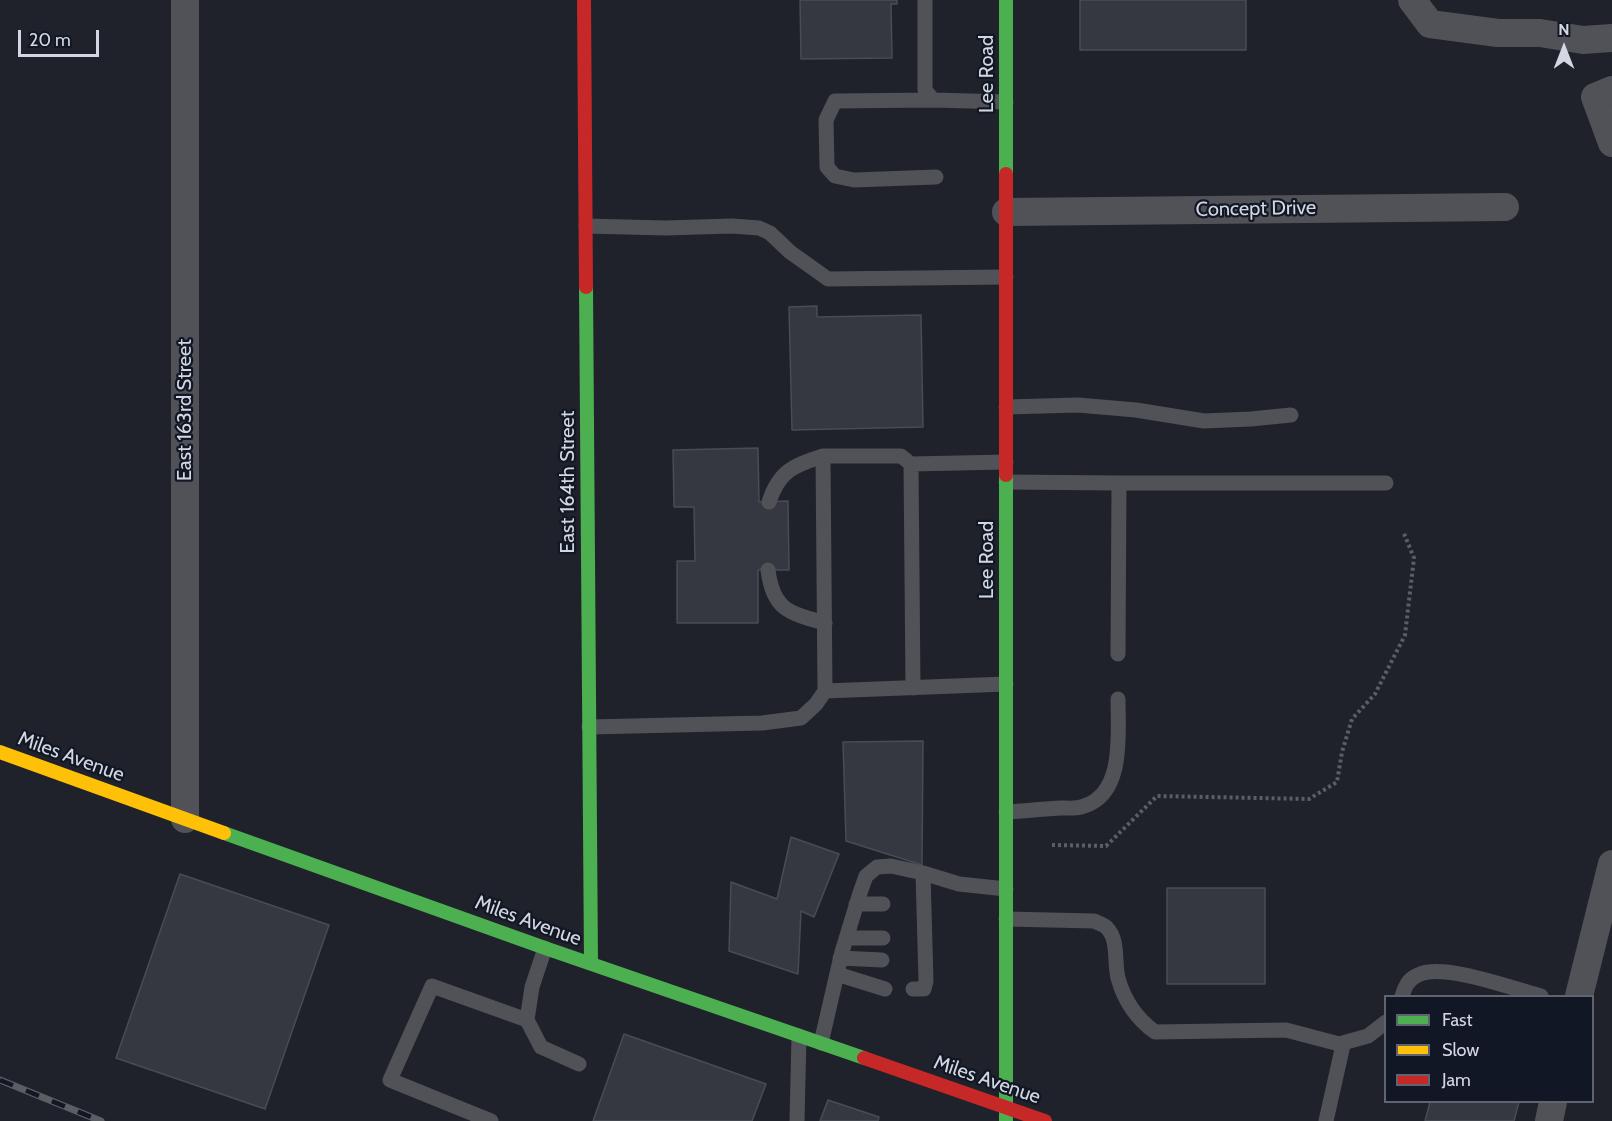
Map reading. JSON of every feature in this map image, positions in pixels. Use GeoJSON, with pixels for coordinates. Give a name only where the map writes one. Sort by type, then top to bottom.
{"type":"FeatureCollection","features":[{"type":"Feature","properties":{"kind":"main road","name":"East 164th Street"},"geometry":{"type":"LineString","coordinates":[[584,0],[591,963]]}},
{"type":"Feature","properties":{"kind":"main road","name":"Lee Road"},"geometry":{"type":"LineString","coordinates":[[1006,0],[1006,1114]]}},
{"type":"Feature","properties":{"kind":"main road","name":"Miles Avenue"},"geometry":{"type":"LineString","coordinates":[[0,752],[545,948],[821,1043],[1006,1114],[1045,1121]]}},
{"type":"Feature","properties":{"kind":"street","name":"East 163rd Street"},"geometry":{"type":"LineString","coordinates":[[185,0],[185,819]]}},
{"type":"Feature","properties":{"kind":"street"},"geometry":{"type":"LineString","coordinates":[[1412,0],[1430,24],[1498,33],[1540,33],[1583,40],[1612,38]]}},
{"type":"Feature","properties":{"kind":"street"},"geometry":{"type":"LineString","coordinates":[[1604,94],[1612,143]]}},
{"type":"Feature","properties":{"kind":"street","name":"Concept Drive"},"geometry":{"type":"LineString","coordinates":[[1006,212],[1505,207]]}},
{"type":"Feature","properties":{"kind":"street"},"geometry":{"type":"LineString","coordinates":[[1579,995],[1612,864]]}},
{"type":"Feature","properties":{"kind":"street"},"geometry":{"type":"LineString","coordinates":[[1549,1121],[1554,1103]]}},
{"type":"Feature","properties":{"kind":"lane"},"geometry":{"type":"LineString","coordinates":[[925,0],[925,90],[933,100]]}},
{"type":"Feature","properties":{"kind":"lane"},"geometry":{"type":"LineString","coordinates":[[936,177],[854,180],[835,176],[827,167],[826,120],[835,101],[1006,102]]}},
{"type":"Feature","properties":{"kind":"lane"},"geometry":{"type":"LineString","coordinates":[[586,226],[759,228],[770,233],[790,252],[828,279],[1006,277]]}},
{"type":"Feature","properties":{"kind":"lane"},"geometry":{"type":"LineString","coordinates":[[1006,407],[1078,405],[1136,410],[1204,421],[1251,420],[1291,415]]}},
{"type":"Feature","properties":{"kind":"lane"},"geometry":{"type":"LineString","coordinates":[[589,727],[762,723],[801,718],[816,704],[825,691],[823,456]]}},
{"type":"Feature","properties":{"kind":"lane"},"geometry":{"type":"LineString","coordinates":[[769,502],[774,488],[786,471],[823,456],[901,456],[911,464],[1006,462]]}},
{"type":"Feature","properties":{"kind":"lane"},"geometry":{"type":"LineString","coordinates":[[911,464],[914,688]]}},
{"type":"Feature","properties":{"kind":"lane"},"geometry":{"type":"LineString","coordinates":[[1006,482],[1386,483]]}},
{"type":"Feature","properties":{"kind":"lane"},"geometry":{"type":"LineString","coordinates":[[1118,654],[1119,483]]}},
{"type":"Feature","properties":{"kind":"lane"},"geometry":{"type":"LineString","coordinates":[[768,570],[770,587],[779,602],[794,615],[825,623]]}},
{"type":"Feature","properties":{"kind":"lane"},"geometry":{"type":"LineString","coordinates":[[825,691],[1006,684]]}},
{"type":"Feature","properties":{"kind":"lane"},"geometry":{"type":"LineString","coordinates":[[1006,812],[1085,806],[1098,798],[1108,787],[1114,773],[1117,751],[1118,699]]}},
{"type":"Feature","properties":{"kind":"lane"},"geometry":{"type":"LineString","coordinates":[[821,1043],[840,957],[866,876],[877,867],[891,866],[959,884],[1006,889]]}},
{"type":"Feature","properties":{"kind":"lane"},"geometry":{"type":"LineString","coordinates":[[914,989],[924,989],[926,981],[921,962],[919,903],[923,873]]}},
{"type":"Feature","properties":{"kind":"lane"},"geometry":{"type":"LineString","coordinates":[[856,904],[883,904]]}},
{"type":"Feature","properties":{"kind":"lane"},"geometry":{"type":"LineString","coordinates":[[1006,918],[1094,921],[1107,928],[1115,945],[1118,978],[1133,1011],[1143,1024],[1155,1032],[1286,1030],[1343,1045],[1326,1121]]}},
{"type":"Feature","properties":{"kind":"lane"},"geometry":{"type":"LineString","coordinates":[[846,938],[883,938]]}},
{"type":"Feature","properties":{"kind":"lane"},"geometry":{"type":"LineString","coordinates":[[545,948],[532,987],[527,1020],[541,1047],[579,1064]]}},
{"type":"Feature","properties":{"kind":"lane"},"geometry":{"type":"LineString","coordinates":[[840,957],[882,960]]}},
{"type":"Feature","properties":{"kind":"lane"},"geometry":{"type":"LineString","coordinates":[[1402,995],[1405,985],[1419,974],[1440,972],[1462,974],[1537,995]]}},
{"type":"Feature","properties":{"kind":"lane"},"geometry":{"type":"LineString","coordinates":[[837,974],[885,989]]}},
{"type":"Feature","properties":{"kind":"lane"},"geometry":{"type":"LineString","coordinates":[[491,1121],[390,1080],[432,986],[527,1020]]}},
{"type":"Feature","properties":{"kind":"lane"},"geometry":{"type":"LineString","coordinates":[[1339,1044],[1368,1036],[1384,1024]]}},
{"type":"Feature","properties":{"kind":"lane"},"geometry":{"type":"LineString","coordinates":[[797,1121],[799,1036]]}},
{"type":"Feature","properties":{"kind":"path"},"geometry":{"type":"LineString","coordinates":[[1052,844],[1106,846],[1157,796],[1309,799],[1337,782],[1341,752],[1352,719],[1375,694],[1405,634],[1414,558],[1403,531]]}},
{"type":"Feature","properties":{"kind":"building"},"geometry":{"type":"Polygon","coordinates":[[[800,0],[897,0],[897,4],[891,4],[892,58],[801,59],[800,0]]]}},
{"type":"Feature","properties":{"kind":"building"},"geometry":{"type":"Polygon","coordinates":[[[1080,0],[1246,0],[1246,50],[1080,50],[1080,0]]]}},
{"type":"Feature","properties":{"kind":"building"},"geometry":{"type":"Polygon","coordinates":[[[817,306],[817,317],[921,315],[923,427],[792,430],[789,307],[817,306]]]}},
{"type":"Feature","properties":{"kind":"building"},"geometry":{"type":"Polygon","coordinates":[[[758,448],[759,502],[788,501],[789,570],[758,570],[758,623],[677,623],[677,561],[695,561],[694,507],[674,507],[673,450],[758,448]]]}},
{"type":"Feature","properties":{"kind":"building"},"geometry":{"type":"Polygon","coordinates":[[[923,741],[922,865],[846,841],[843,742],[923,741]]]}},
{"type":"Feature","properties":{"kind":"building"},"geometry":{"type":"Polygon","coordinates":[[[791,837],[839,854],[814,917],[801,911],[798,974],[729,951],[731,882],[777,899],[791,837]]]}},
{"type":"Feature","properties":{"kind":"building"},"geometry":{"type":"Polygon","coordinates":[[[180,874],[329,925],[265,1109],[116,1058],[180,874]]]}},
{"type":"Feature","properties":{"kind":"building"},"geometry":{"type":"Polygon","coordinates":[[[1167,888],[1265,888],[1265,984],[1167,984],[1167,888]]]}},
{"type":"Feature","properties":{"kind":"building"},"geometry":{"type":"Polygon","coordinates":[[[624,1034],[766,1084],[752,1121],[593,1121],[624,1034]]]}},
{"type":"Feature","properties":{"kind":"building"},"geometry":{"type":"Polygon","coordinates":[[[828,1100],[879,1117],[878,1121],[820,1121],[828,1100]]]}},
{"type":"Feature","properties":{"kind":"building"},"geometry":{"type":"Polygon","coordinates":[[[1430,1103],[1519,1103],[1514,1121],[1425,1121],[1430,1103]]]}},
{"type":"Feature","properties":{"kind":"railway"},"geometry":{"type":"LineString","coordinates":[[0,1080],[101,1121]]}},
{"type":"Feature","properties":{"kind":"traffic: fast"},"geometry":{"type":"LineString","coordinates":[[1006,0],[1006,174]]}},
{"type":"Feature","properties":{"kind":"traffic: fast"},"geometry":{"type":"LineString","coordinates":[[586,287],[591,963]]}},
{"type":"Feature","properties":{"kind":"traffic: fast"},"geometry":{"type":"LineString","coordinates":[[1006,475],[1006,1121]]}},
{"type":"Feature","properties":{"kind":"traffic: fast"},"geometry":{"type":"LineString","coordinates":[[224,833],[545,948],[864,1058]]}},
{"type":"Feature","properties":{"kind":"traffic: slow"},"geometry":{"type":"LineString","coordinates":[[0,752],[224,833]]}},
{"type":"Feature","properties":{"kind":"traffic: jam"},"geometry":{"type":"LineString","coordinates":[[584,0],[586,287]]}},
{"type":"Feature","properties":{"kind":"traffic: jam"},"geometry":{"type":"LineString","coordinates":[[1006,174],[1006,475]]}},
{"type":"Feature","properties":{"kind":"traffic: jam"},"geometry":{"type":"LineString","coordinates":[[864,1058],[1045,1121]]}}]}
